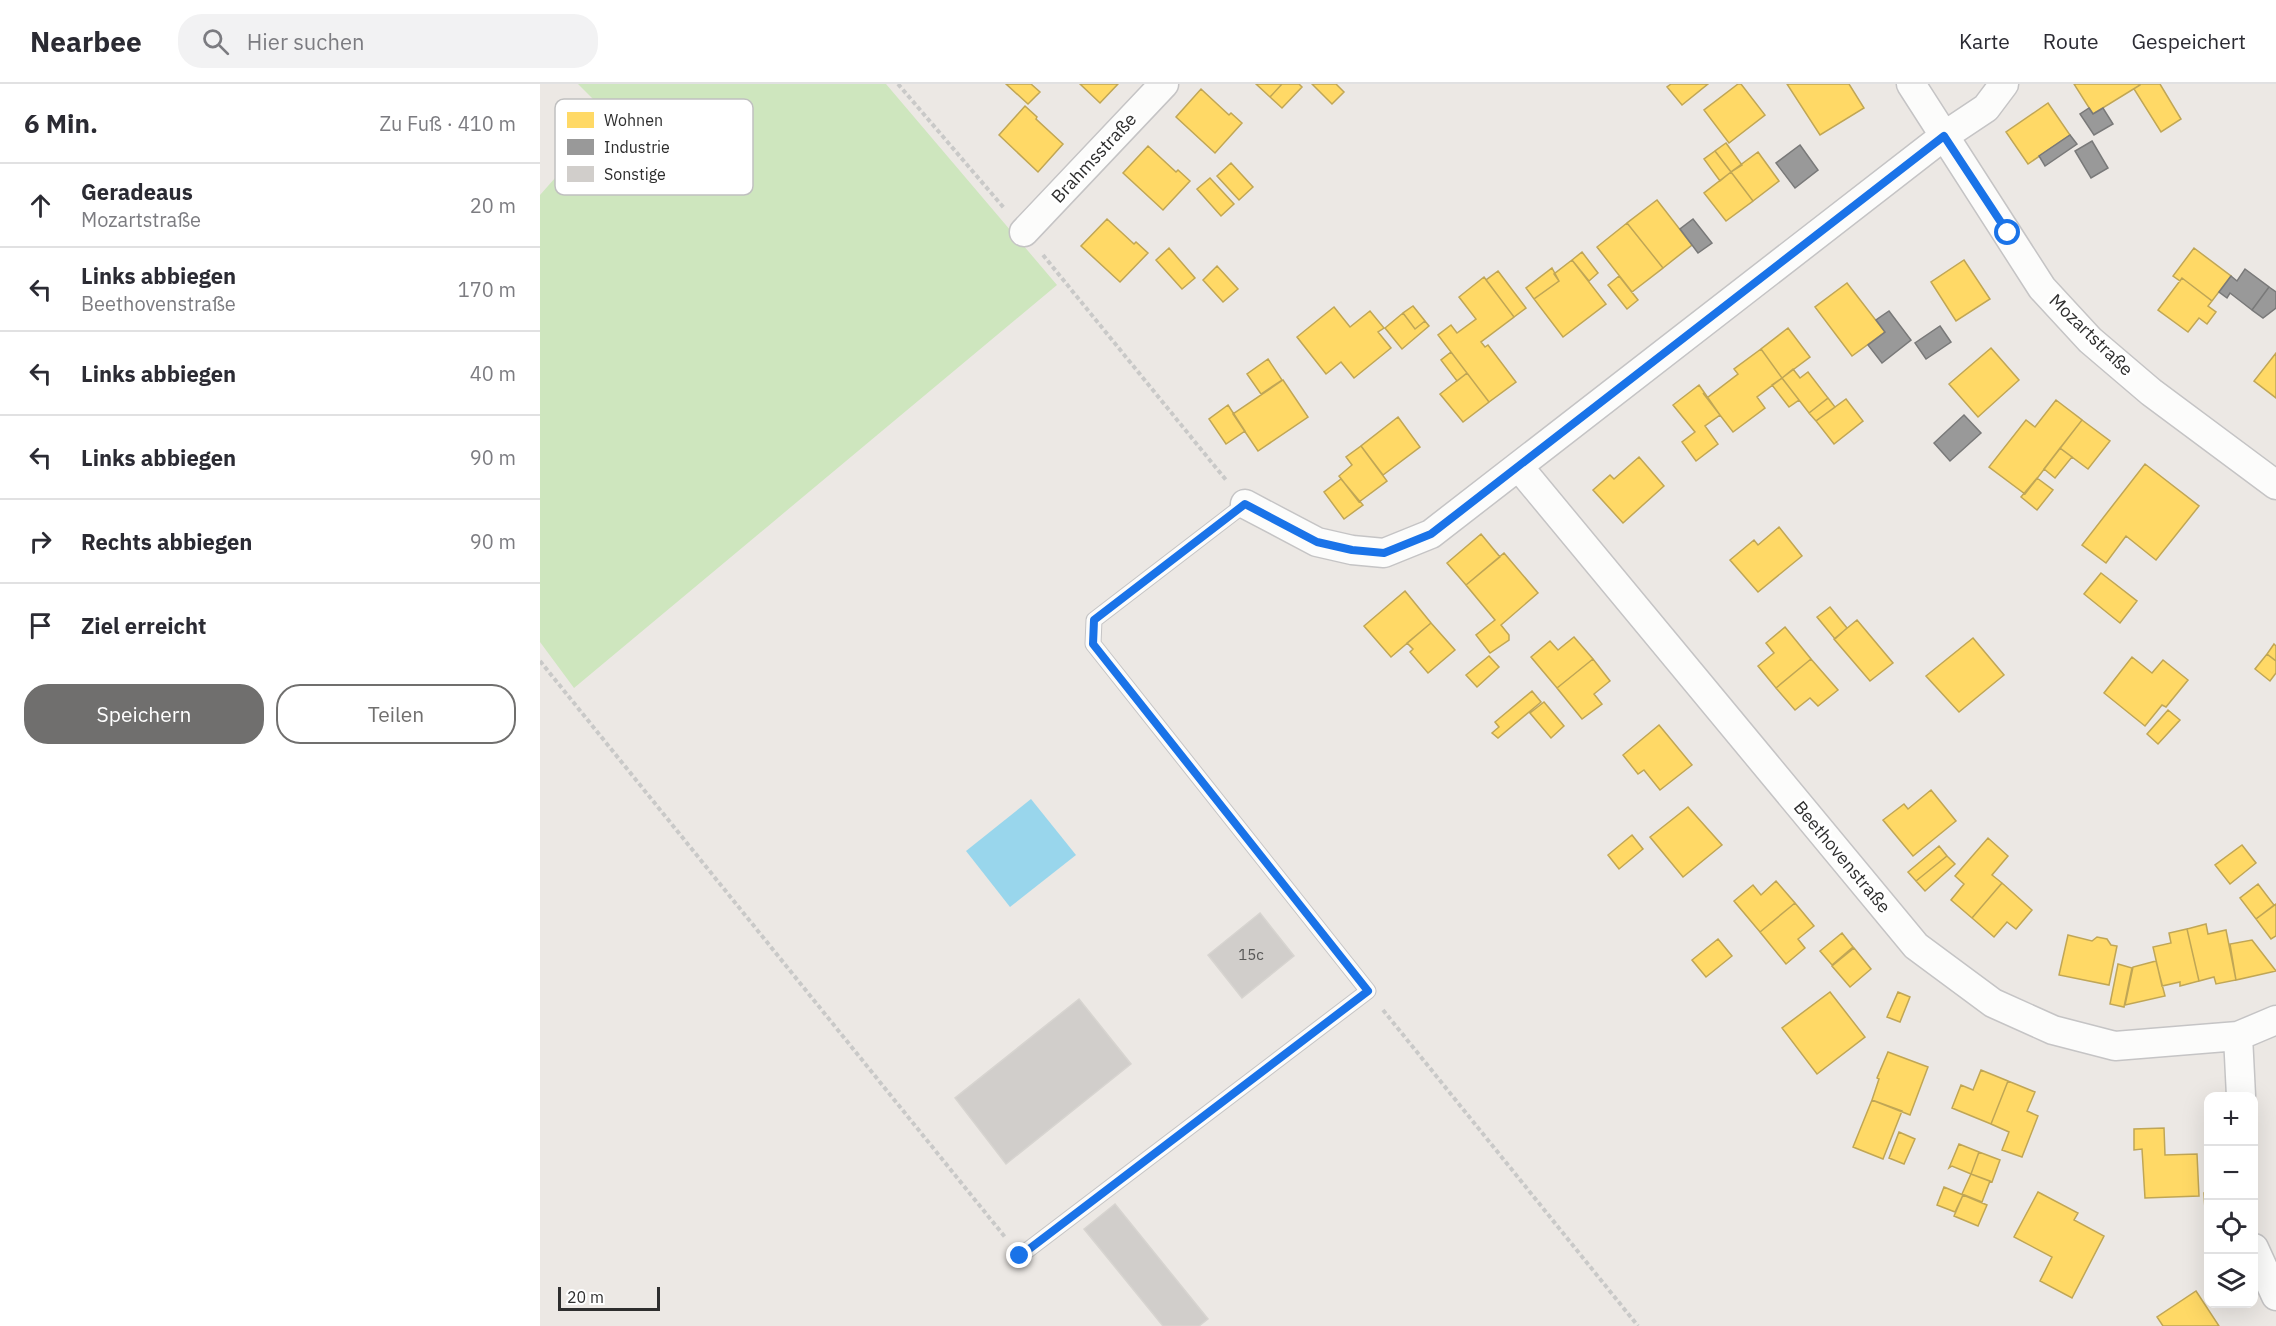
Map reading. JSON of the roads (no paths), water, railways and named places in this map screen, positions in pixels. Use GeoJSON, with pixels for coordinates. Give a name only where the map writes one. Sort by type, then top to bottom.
{"type":"FeatureCollection","features":[{"type":"Feature","properties":{"kind":"street","name":"Brahmsstraße"},"geometry":{"type":"LineString","coordinates":[[1024,232],[1164,84]]}},
{"type":"Feature","properties":{"kind":"street","name":"Mozartstraße"},"geometry":{"type":"LineString","coordinates":[[1911,84],[2042,288],[2090,340],[2151,392],[2276,485]]}},
{"type":"Feature","properties":{"kind":"street"},"geometry":{"type":"LineString","coordinates":[[1245,504],[1317,542],[1352,550],[1384,553],[1431,534],[1944,136],[1986,108],[2004,84]]}},
{"type":"Feature","properties":{"kind":"street","name":"Beethovenstraße"},"geometry":{"type":"LineString","coordinates":[[1519,467],[1917,946],[1993,1003],[2053,1030],[2115,1046],[2238,1036],[2276,1020]]}},
{"type":"Feature","properties":{"kind":"street"},"geometry":{"type":"LineString","coordinates":[[2238,1036],[2241,1092]]}},
{"type":"Feature","properties":{"kind":"street"},"geometry":{"type":"LineString","coordinates":[[2256,1254],[2276,1296]]}},
{"type":"Feature","properties":{"kind":"lane"},"geometry":{"type":"LineString","coordinates":[[1020,1256],[1368,991],[1093,644],[1094,620],[1245,504]]}},
{"type":"Feature","properties":{"kind":"water"},"geometry":{"type":"Polygon","coordinates":[[[1031,799],[1076,855],[1010,907],[966,851],[1031,799]]]}}]}
